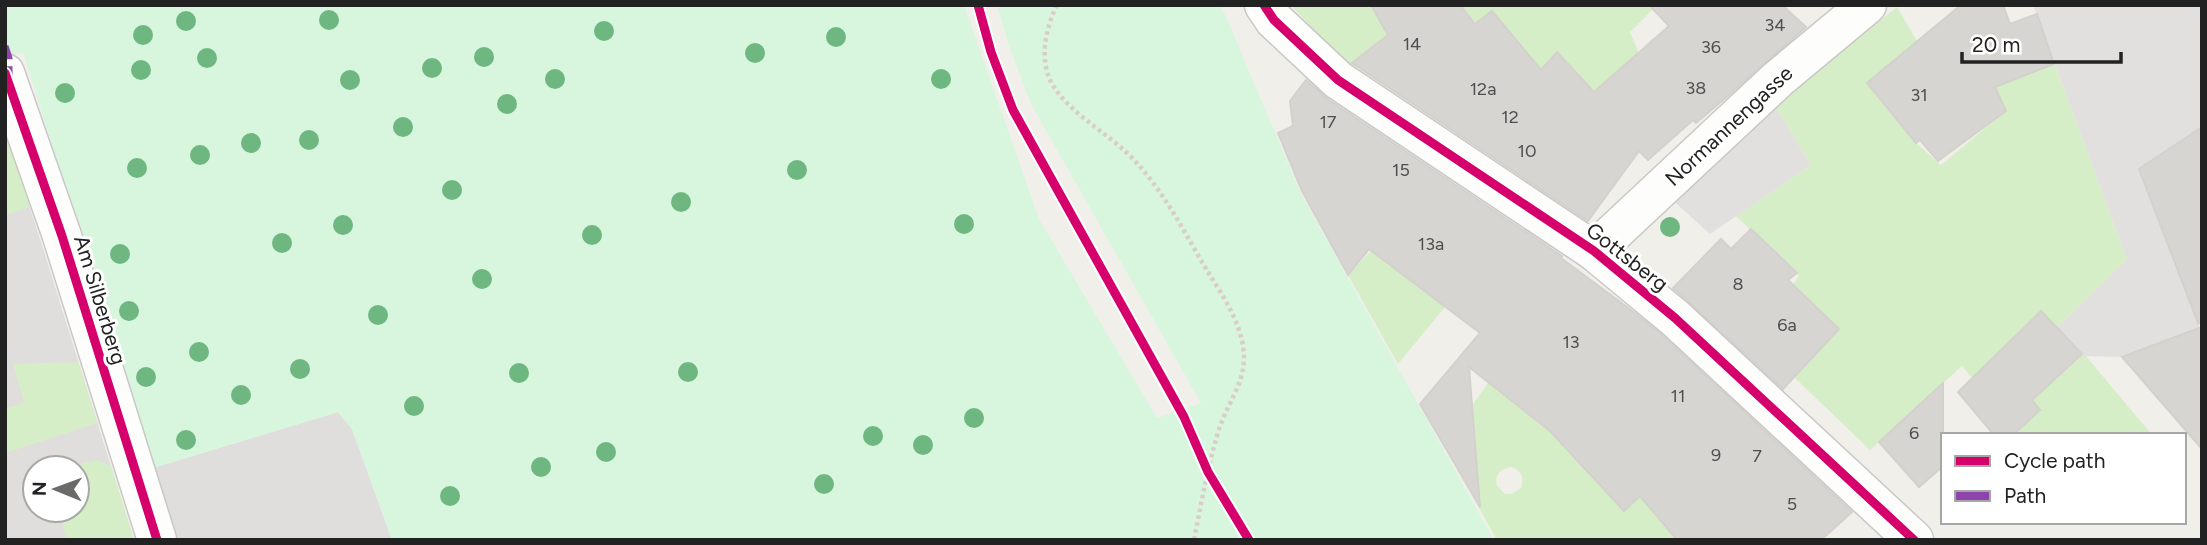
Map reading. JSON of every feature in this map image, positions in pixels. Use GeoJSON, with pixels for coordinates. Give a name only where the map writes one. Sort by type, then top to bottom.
{"type":"FeatureCollection","features":[{"type":"Feature","properties":{"kind":"street","name":"Gottsberg"},"geometry":{"type":"LineString","coordinates":[[1264,5],[1274,20],[1338,80],[1594,251],[1675,318],[1914,540]]}},
{"type":"Feature","properties":{"kind":"street","name":"Normannengasse"},"geometry":{"type":"LineString","coordinates":[[1594,251],[1778,79],[1867,5]]}},
{"type":"Feature","properties":{"kind":"street","name":"Am Silberberg"},"geometry":{"type":"LineString","coordinates":[[5,73],[62,236],[157,540]]}},
{"type":"Feature","properties":{"kind":"path"},"geometry":{"type":"LineString","coordinates":[[1056,5],[1044,47],[1053,86],[1089,122],[1126,153],[1156,186],[1219,291],[1239,330],[1244,357],[1242,381],[1218,432],[1194,540]]}},
{"type":"Feature","properties":{"kind":"shaded area"},"geometry":{"type":"Polygon","coordinates":[[[2033,5],[2202,5],[2202,127],[2139,169],[2200,328],[2122,357],[2081,356],[2057,328],[2127,259],[2033,5]]]}},
{"type":"Feature","properties":{"kind":"shaded area"},"geometry":{"type":"Polygon","coordinates":[[[1775,106],[1811,165],[1710,234],[1668,196],[1775,106]]]}},
{"type":"Feature","properties":{"kind":"shaded area"},"geometry":{"type":"Polygon","coordinates":[[[5,133],[41,242],[134,540],[5,540],[5,133]]]}},
{"type":"Feature","properties":{"kind":"shaded area"},"geometry":{"type":"Polygon","coordinates":[[[338,412],[352,429],[392,540],[175,540],[153,468],[338,412]]]}},
{"type":"Feature","properties":{"kind":"green space"},"geometry":{"type":"Polygon","coordinates":[[[5,5],[964,5],[1039,219],[1157,418],[1201,403],[1031,104],[997,5],[1221,5],[1301,194],[1494,540],[392,540],[352,429],[338,412],[153,468],[23,52],[5,56],[5,5]]]}},
{"type":"Feature","properties":{"kind":"green space"},"geometry":{"type":"Polygon","coordinates":[[[1291,5],[1379,5],[1379,19],[1391,33],[1361,56],[1352,71],[1291,5]]]}},
{"type":"Feature","properties":{"kind":"green space"},"geometry":{"type":"Polygon","coordinates":[[[1460,5],[1649,5],[1653,9],[1630,32],[1644,65],[1619,70],[1594,91],[1557,52],[1529,82],[1492,11],[1476,24],[1460,5]]]}},
{"type":"Feature","properties":{"kind":"green space"},"geometry":{"type":"Polygon","coordinates":[[[1897,7],[1917,41],[1867,83],[1916,143],[1941,165],[2006,111],[1984,64],[2028,63],[2051,54],[2127,259],[2060,325],[2150,433],[2016,433],[2040,410],[1987,396],[1962,366],[1870,450],[1794,377],[1838,329],[1793,284],[1799,276],[1736,216],[1811,165],[1775,106],[1897,7]]]}},
{"type":"Feature","properties":{"kind":"green space"},"geometry":{"type":"Polygon","coordinates":[[[5,133],[30,207],[5,215],[5,133]]]}},
{"type":"Feature","properties":{"kind":"green space"},"geometry":{"type":"Polygon","coordinates":[[[1371,251],[1445,307],[1398,364],[1348,275],[1371,251]]]}},
{"type":"Feature","properties":{"kind":"green space"},"geometry":{"type":"Polygon","coordinates":[[[78,362],[97,423],[5,453],[5,409],[24,402],[13,364],[78,362]]]}},
{"type":"Feature","properties":{"kind":"green space"},"geometry":{"type":"Polygon","coordinates":[[[1488,383],[1549,430],[1624,511],[1640,496],[1668,528],[1727,540],[1497,540],[1441,440],[1471,407],[1488,383]],[[1512,467],[1499,472],[1496,482],[1505,494],[1512,494],[1521,488],[1521,475],[1512,467]]]}},
{"type":"Feature","properties":{"kind":"green space"},"geometry":{"type":"Polygon","coordinates":[[[97,460],[111,466],[134,540],[59,540],[66,537],[62,524],[91,524],[91,462],[97,460]]]}},
{"type":"Feature","properties":{"kind":"building"},"geometry":{"type":"Polygon","coordinates":[[[1371,5],[1460,5],[1475,24],[1492,11],[1541,70],[1557,52],[1594,92],[1669,26],[1649,5],[1782,5],[1806,27],[1696,123],[1693,120],[1648,160],[1639,151],[1588,221],[1352,63],[1388,35],[1371,5]]]}},
{"type":"Feature","properties":{"kind":"building"},"geometry":{"type":"Polygon","coordinates":[[[1961,5],[2003,5],[2010,24],[2037,14],[2054,64],[1995,87],[2006,111],[1938,161],[1920,140],[1916,143],[1867,83],[1961,5]]]}},
{"type":"Feature","properties":{"kind":"building"},"geometry":{"type":"Polygon","coordinates":[[[1306,80],[1326,98],[1562,256],[1561,258],[1635,313],[1852,512],[1821,540],[1677,540],[1640,496],[1624,511],[1550,431],[1469,367],[1480,507],[1420,404],[1480,333],[1369,249],[1348,275],[1302,191],[1278,133],[1293,126],[1290,101],[1306,80]]]}},
{"type":"Feature","properties":{"kind":"building"},"geometry":{"type":"Polygon","coordinates":[[[2202,127],[2202,323],[2198,323],[2139,169],[2202,127]]]}},
{"type":"Feature","properties":{"kind":"building"},"geometry":{"type":"Polygon","coordinates":[[[1751,229],[1797,273],[1788,280],[1839,329],[1783,389],[1673,288],[1721,239],[1731,249],[1751,229]]]}},
{"type":"Feature","properties":{"kind":"building"},"geometry":{"type":"Polygon","coordinates":[[[2041,311],[2082,354],[2032,400],[2040,410],[2015,433],[1992,433],[1958,392],[2041,311]]]}},
{"type":"Feature","properties":{"kind":"building"},"geometry":{"type":"Polygon","coordinates":[[[2202,327],[2202,449],[2122,357],[2202,327]]]}},
{"type":"Feature","properties":{"kind":"building"},"geometry":{"type":"Polygon","coordinates":[[[1943,383],[1941,468],[1919,487],[1879,442],[1943,383]]]}},
{"type":"Feature","properties":{"kind":"marked path"},"geometry":{"type":"LineString","coordinates":[[5,46],[9,58],[9,77]]}},
{"type":"Feature","properties":{"kind":"cycle path"},"geometry":{"type":"LineString","coordinates":[[978,5],[991,52],[1013,110],[1184,417],[1208,472],[1249,540]]}},
{"type":"Feature","properties":{"kind":"cycle path"},"geometry":{"type":"LineString","coordinates":[[1264,5],[1274,20],[1338,80],[1594,251],[1675,318],[1914,540]]}},
{"type":"Feature","properties":{"kind":"cycle path"},"geometry":{"type":"LineString","coordinates":[[5,73],[62,236],[157,540]]}}]}
